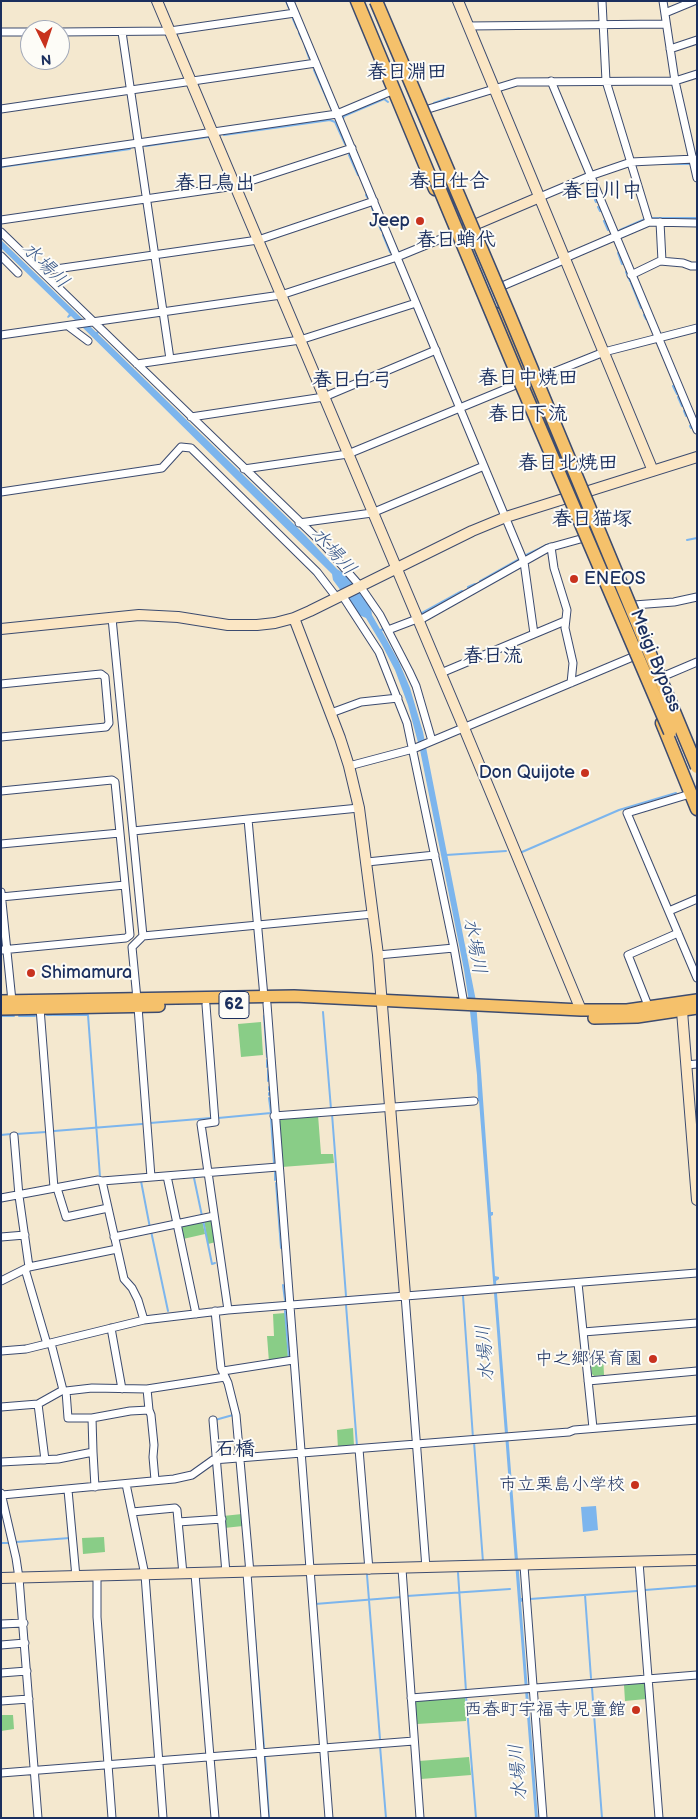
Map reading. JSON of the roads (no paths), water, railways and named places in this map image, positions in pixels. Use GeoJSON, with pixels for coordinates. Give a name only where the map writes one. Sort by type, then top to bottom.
{"type":"FeatureCollection","features":[{"type":"Feature","properties":{"kind":"highway"},"geometry":{"type":"LineString","coordinates":[[357,1],[455,233],[482,292],[510,338],[654,681],[662,713]]}},
{"type":"Feature","properties":{"kind":"highway"},"geometry":{"type":"LineString","coordinates":[[361,1],[522,386],[662,713],[694,794]]}},
{"type":"Feature","properties":{"kind":"highway"},"geometry":{"type":"LineString","coordinates":[[369,1],[496,302],[509,314]]}},
{"type":"Feature","properties":{"kind":"highway"},"geometry":{"type":"LineString","coordinates":[[377,1],[697,767]]}},
{"type":"Feature","properties":{"kind":"highway","name":"Meigi Bypass"},"geometry":{"type":"LineString","coordinates":[[377,1],[539,378],[697,755]]}},
{"type":"Feature","properties":{"kind":"highway","name":"Meigi Bypass"},"geometry":{"type":"LineString","coordinates":[[455,233],[694,794],[697,809]]}},
{"type":"Feature","properties":{"kind":"main road","name":"62"},"geometry":{"type":"LineString","coordinates":[[6,1001],[206,1005],[265,1000]]}},
{"type":"Feature","properties":{"kind":"main road","name":"62"},"geometry":{"type":"LineString","coordinates":[[1,1009],[265,1000],[324,1005],[383,1004],[466,1007],[636,1018],[697,1008]]}},
{"type":"Feature","properties":{"kind":"main road","name":"62"},"geometry":{"type":"LineString","coordinates":[[481,1009],[627,1010],[697,1000]]}},
{"type":"Feature","properties":{"kind":"street"},"geometry":{"type":"LineString","coordinates":[[157,1],[464,728],[580,1010]]}},
{"type":"Feature","properties":{"kind":"street"},"geometry":{"type":"LineString","coordinates":[[290,1],[524,562],[534,634]]}},
{"type":"Feature","properties":{"kind":"street"},"geometry":{"type":"LineString","coordinates":[[458,1],[653,471]]}},
{"type":"Feature","properties":{"kind":"street"},"geometry":{"type":"LineString","coordinates":[[602,1],[606,81],[649,222]]}},
{"type":"Feature","properties":{"kind":"street"},"geometry":{"type":"LineString","coordinates":[[663,1],[675,81],[695,159],[697,178]]}},
{"type":"Feature","properties":{"kind":"street"},"geometry":{"type":"LineString","coordinates":[[665,13],[694,1]]}},
{"type":"Feature","properties":{"kind":"street"},"geometry":{"type":"LineString","coordinates":[[70,32],[170,32],[295,13]]}},
{"type":"Feature","properties":{"kind":"street"},"geometry":{"type":"LineString","coordinates":[[468,26],[666,24]]}},
{"type":"Feature","properties":{"kind":"street"},"geometry":{"type":"LineString","coordinates":[[1,32],[20,32]]}},
{"type":"Feature","properties":{"kind":"street"},"geometry":{"type":"LineString","coordinates":[[122,32],[170,359]]}},
{"type":"Feature","properties":{"kind":"street"},"geometry":{"type":"LineString","coordinates":[[670,49],[697,40]]}},
{"type":"Feature","properties":{"kind":"street"},"geometry":{"type":"LineString","coordinates":[[1,109],[316,63]]}},
{"type":"Feature","properties":{"kind":"street"},"geometry":{"type":"LineString","coordinates":[[425,110],[517,82],[675,81],[697,74]]}},
{"type":"Feature","properties":{"kind":"street"},"geometry":{"type":"LineString","coordinates":[[551,82],[697,430]]}},
{"type":"Feature","properties":{"kind":"street"},"geometry":{"type":"LineString","coordinates":[[1,163],[337,114],[394,90]]}},
{"type":"Feature","properties":{"kind":"street"},"geometry":{"type":"LineString","coordinates":[[1,220],[235,186],[352,148]]}},
{"type":"Feature","properties":{"kind":"street"},"geometry":{"type":"LineString","coordinates":[[1,335],[281,295],[397,257],[590,176],[631,162],[695,159]]}},
{"type":"Feature","properties":{"kind":"street"},"geometry":{"type":"LineString","coordinates":[[42,271],[258,240],[374,201]]}},
{"type":"Feature","properties":{"kind":"street"},"geometry":{"type":"LineString","coordinates":[[500,287],[649,222],[697,223]]}},
{"type":"Feature","properties":{"kind":"street"},"geometry":{"type":"LineString","coordinates":[[660,222],[662,261]]}},
{"type":"Feature","properties":{"kind":"street"},"geometry":{"type":"LineString","coordinates":[[1,232],[92,323],[325,546],[360,586],[380,615],[416,686],[430,742]]}},
{"type":"Feature","properties":{"kind":"street"},"geometry":{"type":"LineString","coordinates":[[1,256],[18,273]]}},
{"type":"Feature","properties":{"kind":"street"},"geometry":{"type":"LineString","coordinates":[[631,274],[662,261],[697,266]]}},
{"type":"Feature","properties":{"kind":"street"},"geometry":{"type":"LineString","coordinates":[[137,364],[300,340],[416,302]]}},
{"type":"Feature","properties":{"kind":"street"},"geometry":{"type":"LineString","coordinates":[[69,325],[88,341]]}},
{"type":"Feature","properties":{"kind":"street"},"geometry":{"type":"LineString","coordinates":[[539,378],[604,352],[697,328]]}},
{"type":"Feature","properties":{"kind":"street"},"geometry":{"type":"LineString","coordinates":[[191,417],[324,397],[436,350]]}},
{"type":"Feature","properties":{"kind":"street"},"geometry":{"type":"LineString","coordinates":[[244,469],[348,454],[518,384]]}},
{"type":"Feature","properties":{"kind":"street"},"geometry":{"type":"LineString","coordinates":[[1,492],[162,468],[180,447],[191,448],[340,596],[379,652],[398,698],[415,748],[466,1007]]}},
{"type":"Feature","properties":{"kind":"street"},"geometry":{"type":"LineString","coordinates":[[1,629],[162,615],[242,626],[275,623],[294,618],[472,531],[506,517],[697,457]]}},
{"type":"Feature","properties":{"kind":"street"},"geometry":{"type":"LineString","coordinates":[[299,523],[372,513],[484,466]]}},
{"type":"Feature","properties":{"kind":"street"},"geometry":{"type":"LineString","coordinates":[[388,630],[418,620],[551,547],[584,538]]}},
{"type":"Feature","properties":{"kind":"street"},"geometry":{"type":"LineString","coordinates":[[551,547],[554,568],[567,610],[565,621],[573,663],[571,683]]}},
{"type":"Feature","properties":{"kind":"street"},"geometry":{"type":"LineString","coordinates":[[634,605],[674,602],[697,597]]}},
{"type":"Feature","properties":{"kind":"street"},"geometry":{"type":"LineString","coordinates":[[112,618],[143,936]]}},
{"type":"Feature","properties":{"kind":"street"},"geometry":{"type":"LineString","coordinates":[[294,618],[332,713],[350,766],[359,808],[367,862],[383,1004],[426,1568]]}},
{"type":"Feature","properties":{"kind":"street"},"geometry":{"type":"LineString","coordinates":[[441,674],[565,621]]}},
{"type":"Feature","properties":{"kind":"street"},"geometry":{"type":"LineString","coordinates":[[350,766],[415,748],[635,656]]}},
{"type":"Feature","properties":{"kind":"street"},"geometry":{"type":"LineString","coordinates":[[664,676],[697,662]]}},
{"type":"Feature","properties":{"kind":"street"},"geometry":{"type":"LineString","coordinates":[[1,684],[101,674],[104,677],[109,723],[106,727],[1,737]]}},
{"type":"Feature","properties":{"kind":"street"},"geometry":{"type":"LineString","coordinates":[[332,713],[361,702],[398,698]]}},
{"type":"Feature","properties":{"kind":"street"},"geometry":{"type":"LineString","coordinates":[[1,790],[112,780],[115,782],[130,935],[126,938],[4,950]]}},
{"type":"Feature","properties":{"kind":"street"},"geometry":{"type":"LineString","coordinates":[[694,794],[627,813],[697,978]]}},
{"type":"Feature","properties":{"kind":"street"},"geometry":{"type":"LineString","coordinates":[[132,831],[359,808]]}},
{"type":"Feature","properties":{"kind":"street"},"geometry":{"type":"LineString","coordinates":[[248,819],[265,1000],[329,1818]]}},
{"type":"Feature","properties":{"kind":"street"},"geometry":{"type":"LineString","coordinates":[[1,844],[120,833]]}},
{"type":"Feature","properties":{"kind":"street"},"geometry":{"type":"LineString","coordinates":[[367,862],[435,854]]}},
{"type":"Feature","properties":{"kind":"street"},"geometry":{"type":"LineString","coordinates":[[2,897],[125,885]]}},
{"type":"Feature","properties":{"kind":"street"},"geometry":{"type":"LineString","coordinates":[[1,892],[6,1001]]}},
{"type":"Feature","properties":{"kind":"street"},"geometry":{"type":"LineString","coordinates":[[668,911],[697,899]]}},
{"type":"Feature","properties":{"kind":"street"},"geometry":{"type":"LineString","coordinates":[[151,1177],[132,947],[143,936],[373,914]]}},
{"type":"Feature","properties":{"kind":"street"},"geometry":{"type":"LineString","coordinates":[[649,1008],[628,955],[678,933]]}},
{"type":"Feature","properties":{"kind":"street"},"geometry":{"type":"LineString","coordinates":[[378,955],[454,948]]}},
{"type":"Feature","properties":{"kind":"street"},"geometry":{"type":"LineString","coordinates":[[206,1005],[215,1122],[201,1124],[228,1310]]}},
{"type":"Feature","properties":{"kind":"street"},"geometry":{"type":"LineString","coordinates":[[40,1008],[56,1188],[66,1217],[108,1208]]}},
{"type":"Feature","properties":{"kind":"street"},"geometry":{"type":"LineString","coordinates":[[682,1011],[692,1064],[697,1200]]}},
{"type":"Feature","properties":{"kind":"street"},"geometry":{"type":"LineString","coordinates":[[274,1116],[474,1102]]}},
{"type":"Feature","properties":{"kind":"street"},"geometry":{"type":"LineString","coordinates":[[14,1136],[27,1268],[64,1390],[68,1418],[92,1418],[130,1411],[149,1410]]}},
{"type":"Feature","properties":{"kind":"street"},"geometry":{"type":"LineString","coordinates":[[1,1198],[98,1180],[278,1167]]}},
{"type":"Feature","properties":{"kind":"street"},"geometry":{"type":"LineString","coordinates":[[167,1176],[196,1314]]}},
{"type":"Feature","properties":{"kind":"street"},"geometry":{"type":"LineString","coordinates":[[102,1181],[124,1279],[132,1288],[138,1300],[144,1320]]}},
{"type":"Feature","properties":{"kind":"street"},"geometry":{"type":"LineString","coordinates":[[114,1237],[214,1216]]}},
{"type":"Feature","properties":{"kind":"street"},"geometry":{"type":"LineString","coordinates":[[1,1238],[25,1235]]}},
{"type":"Feature","properties":{"kind":"street"},"geometry":{"type":"LineString","coordinates":[[1,1281],[27,1268],[117,1249]]}},
{"type":"Feature","properties":{"kind":"street"},"geometry":{"type":"LineString","coordinates":[[1,1351],[26,1349],[144,1320],[215,1311],[697,1273]]}},
{"type":"Feature","properties":{"kind":"street"},"geometry":{"type":"LineString","coordinates":[[578,1283],[593,1428]]}},
{"type":"Feature","properties":{"kind":"street"},"geometry":{"type":"LineString","coordinates":[[215,1311],[224,1374],[236,1415],[266,1818]]}},
{"type":"Feature","properties":{"kind":"street"},"geometry":{"type":"LineString","coordinates":[[583,1332],[697,1323]]}},
{"type":"Feature","properties":{"kind":"street"},"geometry":{"type":"LineString","coordinates":[[111,1328],[122,1389]]}},
{"type":"Feature","properties":{"kind":"street"},"geometry":{"type":"LineString","coordinates":[[1,1407],[38,1404],[64,1390],[92,1388],[147,1389],[293,1360]]}},
{"type":"Feature","properties":{"kind":"street"},"geometry":{"type":"LineString","coordinates":[[588,1381],[697,1371]]}},
{"type":"Feature","properties":{"kind":"street"},"geometry":{"type":"LineString","coordinates":[[147,1389],[154,1446],[155,1480]]}},
{"type":"Feature","properties":{"kind":"street"},"geometry":{"type":"LineString","coordinates":[[38,1404],[45,1460]]}},
{"type":"Feature","properties":{"kind":"street"},"geometry":{"type":"LineString","coordinates":[[92,1418],[95,1487]]}},
{"type":"Feature","properties":{"kind":"street"},"geometry":{"type":"LineString","coordinates":[[213,1420],[226,1573]]}},
{"type":"Feature","properties":{"kind":"street"},"geometry":{"type":"LineString","coordinates":[[38,1818],[24,1622],[16,1558],[2,1494],[68,1490],[192,1475],[213,1460],[502,1438],[593,1428],[697,1420]]}},
{"type":"Feature","properties":{"kind":"street"},"geometry":{"type":"LineString","coordinates":[[359,1448],[369,1570]]}},
{"type":"Feature","properties":{"kind":"street"},"geometry":{"type":"LineString","coordinates":[[1,1462],[45,1460],[94,1452]]}},
{"type":"Feature","properties":{"kind":"street"},"geometry":{"type":"LineString","coordinates":[[126,1484],[145,1575],[163,1818]]}},
{"type":"Feature","properties":{"kind":"street"},"geometry":{"type":"LineString","coordinates":[[68,1490],[76,1577]]}},
{"type":"Feature","properties":{"kind":"street"},"geometry":{"type":"LineString","coordinates":[[132,1512],[175,1508],[177,1510],[183,1574]]}},
{"type":"Feature","properties":{"kind":"street"},"geometry":{"type":"LineString","coordinates":[[178,1522],[222,1519]]}},
{"type":"Feature","properties":{"kind":"street"},"geometry":{"type":"LineString","coordinates":[[1,1578],[369,1570],[697,1560]]}},
{"type":"Feature","properties":{"kind":"street"},"geometry":{"type":"LineString","coordinates":[[639,1562],[659,1818]]}},
{"type":"Feature","properties":{"kind":"street"},"geometry":{"type":"LineString","coordinates":[[519,1566],[533,1688],[543,1818]]}},
{"type":"Feature","properties":{"kind":"street"},"geometry":{"type":"LineString","coordinates":[[402,1569],[420,1818]]}},
{"type":"Feature","properties":{"kind":"street"},"geometry":{"type":"LineString","coordinates":[[195,1574],[214,1818]]}},
{"type":"Feature","properties":{"kind":"street"},"geometry":{"type":"LineString","coordinates":[[96,1576],[97,1617],[112,1818]]}},
{"type":"Feature","properties":{"kind":"street"},"geometry":{"type":"LineString","coordinates":[[1,1624],[24,1622]]}},
{"type":"Feature","properties":{"kind":"street"},"geometry":{"type":"LineString","coordinates":[[1,1644],[25,1643]]}},
{"type":"Feature","properties":{"kind":"street"},"geometry":{"type":"LineString","coordinates":[[1,1674],[27,1671]]}},
{"type":"Feature","properties":{"kind":"street"},"geometry":{"type":"LineString","coordinates":[[411,1698],[697,1675]]}},
{"type":"Feature","properties":{"kind":"street"},"geometry":{"type":"LineString","coordinates":[[1,1701],[30,1699]]}},
{"type":"Feature","properties":{"kind":"street"},"geometry":{"type":"LineString","coordinates":[[1,1773],[414,1740]]}},
{"type":"Feature","properties":{"kind":"water"},"geometry":{"type":"Polygon","coordinates":[[[1,240],[96,332],[98,331],[98,334],[305,535],[337,569],[345,574],[371,608],[372,615],[380,629],[383,628],[384,630],[382,631],[399,662],[410,688],[423,732],[476,1001],[491,1212],[493,1212],[491,1216],[495,1276],[499,1277],[496,1281],[521,1598],[523,1598],[521,1602],[538,1818],[535,1818],[479,1101],[476,1101],[476,1098],[478,1098],[477,1075],[469,1002],[420,750],[408,705],[395,670],[382,645],[366,618],[359,615],[333,580],[332,574],[71,316],[67,317],[69,314],[1,248],[1,240]]]}},
{"type":"Feature","properties":{"kind":"water"},"geometry":{"type":"Polygon","coordinates":[[[596,1506],[598,1530],[583,1532],[581,1507],[596,1506]]]}},
{"type":"Feature","properties":{"kind":"waterway"},"geometry":{"type":"LineString","coordinates":[[286,1],[289,8]]}},
{"type":"Feature","properties":{"kind":"waterway"},"geometry":{"type":"LineString","coordinates":[[293,19],[297,28]]}},
{"type":"Feature","properties":{"kind":"waterway"},"geometry":{"type":"LineString","coordinates":[[299,33],[302,39]]}},
{"type":"Feature","properties":{"kind":"waterway"},"geometry":{"type":"LineString","coordinates":[[305,46],[309,58]]}},
{"type":"Feature","properties":{"kind":"waterway"},"geometry":{"type":"LineString","coordinates":[[314,70],[331,108]]}},
{"type":"Feature","properties":{"kind":"waterway"},"geometry":{"type":"LineString","coordinates":[[434,103],[449,98]]}},
{"type":"Feature","properties":{"kind":"waterway"},"geometry":{"type":"LineString","coordinates":[[343,119],[344,116],[384,99],[388,102]]}},
{"type":"Feature","properties":{"kind":"waterway"},"geometry":{"type":"LineString","coordinates":[[224,135],[330,120],[335,122],[345,144]]}},
{"type":"Feature","properties":{"kind":"waterway"},"geometry":{"type":"LineString","coordinates":[[146,146],[208,137]]}},
{"type":"Feature","properties":{"kind":"waterway"},"geometry":{"type":"LineString","coordinates":[[1,167],[130,149]]}},
{"type":"Feature","properties":{"kind":"waterway"},"geometry":{"type":"LineString","coordinates":[[349,155],[358,175]]}},
{"type":"Feature","properties":{"kind":"waterway"},"geometry":{"type":"LineString","coordinates":[[656,164],[689,164]]}},
{"type":"Feature","properties":{"kind":"waterway"},"geometry":{"type":"LineString","coordinates":[[589,184],[592,193]]}},
{"type":"Feature","properties":{"kind":"waterway"},"geometry":{"type":"LineString","coordinates":[[598,207],[600,211]]}},
{"type":"Feature","properties":{"kind":"waterway"},"geometry":{"type":"LineString","coordinates":[[372,208],[381,230]]}},
{"type":"Feature","properties":{"kind":"waterway"},"geometry":{"type":"LineString","coordinates":[[652,218],[697,218]]}},
{"type":"Feature","properties":{"kind":"waterway"},"geometry":{"type":"LineString","coordinates":[[620,230],[645,219]]}},
{"type":"Feature","properties":{"kind":"waterway"},"geometry":{"type":"LineString","coordinates":[[604,221],[608,230]]}},
{"type":"Feature","properties":{"kind":"waterway"},"geometry":{"type":"LineString","coordinates":[[383,235],[390,252]]}},
{"type":"Feature","properties":{"kind":"waterway"},"geometry":{"type":"LineString","coordinates":[[618,253],[622,264]]}},
{"type":"Feature","properties":{"kind":"waterway"},"geometry":{"type":"LineString","coordinates":[[626,272],[630,281]]}},
{"type":"Feature","properties":{"kind":"waterway"},"geometry":{"type":"LineString","coordinates":[[631,283],[641,308]]}},
{"type":"Feature","properties":{"kind":"waterway"},"geometry":{"type":"LineString","coordinates":[[644,315],[646,319]]}},
{"type":"Feature","properties":{"kind":"waterway"},"geometry":{"type":"LineString","coordinates":[[673,386],[677,394]]}},
{"type":"Feature","properties":{"kind":"waterway"},"geometry":{"type":"LineString","coordinates":[[678,397],[682,406]]}},
{"type":"Feature","properties":{"kind":"waterway"},"geometry":{"type":"LineString","coordinates":[[684,411],[686,416]]}},
{"type":"Feature","properties":{"kind":"waterway"},"geometry":{"type":"LineString","coordinates":[[687,540],[697,538]]}},
{"type":"Feature","properties":{"kind":"waterway"},"geometry":{"type":"LineString","coordinates":[[526,555],[549,544]]}},
{"type":"Feature","properties":{"kind":"waterway"},"geometry":{"type":"LineString","coordinates":[[480,581],[519,559]]}},
{"type":"Feature","properties":{"kind":"waterway"},"geometry":{"type":"LineString","coordinates":[[468,587],[475,584]]}},
{"type":"Feature","properties":{"kind":"waterway"},"geometry":{"type":"LineString","coordinates":[[422,613],[462,591]]}},
{"type":"Feature","properties":{"kind":"waterway"},"geometry":{"type":"LineString","coordinates":[[522,852],[619,810],[676,793]]}},
{"type":"Feature","properties":{"kind":"waterway"},"geometry":{"type":"LineString","coordinates":[[446,855],[506,851]]}},
{"type":"Feature","properties":{"kind":"waterway"},"geometry":{"type":"LineString","coordinates":[[323,1012],[331,1109]]}},
{"type":"Feature","properties":{"kind":"waterway"},"geometry":{"type":"LineString","coordinates":[[47,1015],[88,1015],[100,1177]]}},
{"type":"Feature","properties":{"kind":"waterway"},"geometry":{"type":"LineString","coordinates":[[1,1016],[14,1016]]}},
{"type":"Feature","properties":{"kind":"waterway"},"geometry":{"type":"LineString","coordinates":[[19,1016],[35,1016]]}},
{"type":"Feature","properties":{"kind":"waterway"},"geometry":{"type":"LineString","coordinates":[[264,1016],[267,1057]]}},
{"type":"Feature","properties":{"kind":"waterway"},"geometry":{"type":"LineString","coordinates":[[267,1060],[267,1067]]}},
{"type":"Feature","properties":{"kind":"waterway"},"geometry":{"type":"LineString","coordinates":[[268,1070],[268,1081]]}},
{"type":"Feature","properties":{"kind":"waterway"},"geometry":{"type":"LineString","coordinates":[[218,1118],[271,1113],[269,1098]]}},
{"type":"Feature","properties":{"kind":"waterway"},"geometry":{"type":"LineString","coordinates":[[332,1114],[346,1296]]}},
{"type":"Feature","properties":{"kind":"waterway"},"geometry":{"type":"LineString","coordinates":[[150,1123],[211,1118]]}},
{"type":"Feature","properties":{"kind":"waterway"},"geometry":{"type":"LineString","coordinates":[[271,1119],[274,1163]]}},
{"type":"Feature","properties":{"kind":"waterway"},"geometry":{"type":"LineString","coordinates":[[54,1131],[142,1124]]}},
{"type":"Feature","properties":{"kind":"waterway"},"geometry":{"type":"LineString","coordinates":[[16,1134],[46,1132]]}},
{"type":"Feature","properties":{"kind":"waterway"},"geometry":{"type":"LineString","coordinates":[[1,1135],[11,1134]]}},
{"type":"Feature","properties":{"kind":"waterway"},"geometry":{"type":"LineString","coordinates":[[275,1172],[275,1180]]}},
{"type":"Feature","properties":{"kind":"waterway"},"geometry":{"type":"LineString","coordinates":[[194,1178],[202,1216]]}},
{"type":"Feature","properties":{"kind":"waterway"},"geometry":{"type":"LineString","coordinates":[[141,1181],[150,1228]]}},
{"type":"Feature","properties":{"kind":"waterway"},"geometry":{"type":"LineString","coordinates":[[276,1183],[281,1248]]}},
{"type":"Feature","properties":{"kind":"waterway"},"geometry":{"type":"LineString","coordinates":[[203,1220],[212,1264],[215,1263]]}},
{"type":"Feature","properties":{"kind":"waterway"},"geometry":{"type":"LineString","coordinates":[[151,1231],[168,1311]]}},
{"type":"Feature","properties":{"kind":"waterway"},"geometry":{"type":"LineString","coordinates":[[283,1285],[285,1300]]}},
{"type":"Feature","properties":{"kind":"waterway","name":"水場川"},"geometry":{"type":"LineString","coordinates":[[463,1296],[473,1438]]}},
{"type":"Feature","properties":{"kind":"waterway"},"geometry":{"type":"LineString","coordinates":[[346,1305],[357,1446]]}},
{"type":"Feature","properties":{"kind":"waterway"},"geometry":{"type":"LineString","coordinates":[[285,1311],[289,1359]]}},
{"type":"Feature","properties":{"kind":"waterway"},"geometry":{"type":"LineString","coordinates":[[215,1420],[233,1415]]}},
{"type":"Feature","properties":{"kind":"waterway"},"geometry":{"type":"LineString","coordinates":[[474,1442],[483,1562]]}},
{"type":"Feature","properties":{"kind":"waterway"},"geometry":{"type":"LineString","coordinates":[[16,1542],[70,1538]]}},
{"type":"Feature","properties":{"kind":"waterway"},"geometry":{"type":"LineString","coordinates":[[1,1543],[8,1543]]}},
{"type":"Feature","properties":{"kind":"waterway"},"geometry":{"type":"LineString","coordinates":[[458,1573],[466,1691]]}},
{"type":"Feature","properties":{"kind":"waterway"},"geometry":{"type":"LineString","coordinates":[[367,1575],[380,1739]]}},
{"type":"Feature","properties":{"kind":"waterway"},"geometry":{"type":"LineString","coordinates":[[645,1590],[697,1586]]}},
{"type":"Feature","properties":{"kind":"waterway"},"geometry":{"type":"LineString","coordinates":[[407,1596],[510,1589]]}},
{"type":"Feature","properties":{"kind":"waterway"},"geometry":{"type":"LineString","coordinates":[[530,1599],[637,1591]]}},
{"type":"Feature","properties":{"kind":"waterway"},"geometry":{"type":"LineString","coordinates":[[585,1595],[591,1678]]}},
{"type":"Feature","properties":{"kind":"waterway"},"geometry":{"type":"LineString","coordinates":[[315,1604],[402,1597]]}},
{"type":"Feature","properties":{"kind":"waterway"},"geometry":{"type":"LineString","coordinates":[[253,1613],[264,1747]]}},
{"type":"Feature","properties":{"kind":"waterway"},"geometry":{"type":"LineString","coordinates":[[1,1628],[9,1627]]}},
{"type":"Feature","properties":{"kind":"waterway"},"geometry":{"type":"LineString","coordinates":[[592,1688],[602,1818]]}},
{"type":"Feature","properties":{"kind":"waterway"},"geometry":{"type":"LineString","coordinates":[[466,1696],[476,1818]]}},
{"type":"Feature","properties":{"kind":"waterway"},"geometry":{"type":"LineString","coordinates":[[380,1746],[386,1818]]}},
{"type":"Feature","properties":{"kind":"waterway"},"geometry":{"type":"LineString","coordinates":[[265,1757],[269,1818]]}},
{"type":"Feature","properties":{"kind":"place","name":"Jeep"},"geometry":{"type":"Point","coordinates":[420,221]}},
{"type":"Feature","properties":{"kind":"place","name":"ENEOS"},"geometry":{"type":"Point","coordinates":[574,579]}},
{"type":"Feature","properties":{"kind":"place","name":"Don Quijote"},"geometry":{"type":"Point","coordinates":[585,773]}},
{"type":"Feature","properties":{"kind":"place","name":"Shimamura"},"geometry":{"type":"Point","coordinates":[31,973]}},
{"type":"Feature","properties":{"kind":"place","name":"中之郷保育園"},"geometry":{"type":"Point","coordinates":[653,1359]}},
{"type":"Feature","properties":{"kind":"place","name":"市立栗島小学校"},"geometry":{"type":"Point","coordinates":[635,1485]}},
{"type":"Feature","properties":{"kind":"place","name":"西春町宇福寺児童館"},"geometry":{"type":"Point","coordinates":[636,1710]}},
{"type":"Feature","properties":{"kind":"district","name":"春日淵田"},"geometry":{"type":"Point","coordinates":[407,73]}},
{"type":"Feature","properties":{"kind":"district","name":"春日仕合"},"geometry":{"type":"Point","coordinates":[449,182]}},
{"type":"Feature","properties":{"kind":"district","name":"春日鳥出"},"geometry":{"type":"Point","coordinates":[215,184]}},
{"type":"Feature","properties":{"kind":"district","name":"春日川中"},"geometry":{"type":"Point","coordinates":[602,192]}},
{"type":"Feature","properties":{"kind":"district","name":"春日蛸代"},"geometry":{"type":"Point","coordinates":[456,241]}},
{"type":"Feature","properties":{"kind":"district","name":"春日中焼田"},"geometry":{"type":"Point","coordinates":[528,379]}},
{"type":"Feature","properties":{"kind":"district","name":"春日白弓"},"geometry":{"type":"Point","coordinates":[352,381]}},
{"type":"Feature","properties":{"kind":"district","name":"春日下流"},"geometry":{"type":"Point","coordinates":[528,415]}},
{"type":"Feature","properties":{"kind":"district","name":"春日北焼田"},"geometry":{"type":"Point","coordinates":[568,464]}},
{"type":"Feature","properties":{"kind":"district","name":"春日猫塚"},"geometry":{"type":"Point","coordinates":[592,520]}},
{"type":"Feature","properties":{"kind":"district","name":"春日流"},"geometry":{"type":"Point","coordinates":[493,657]}},
{"type":"Feature","properties":{"kind":"district","name":"石橋"},"geometry":{"type":"Point","coordinates":[235,1450]}}]}
